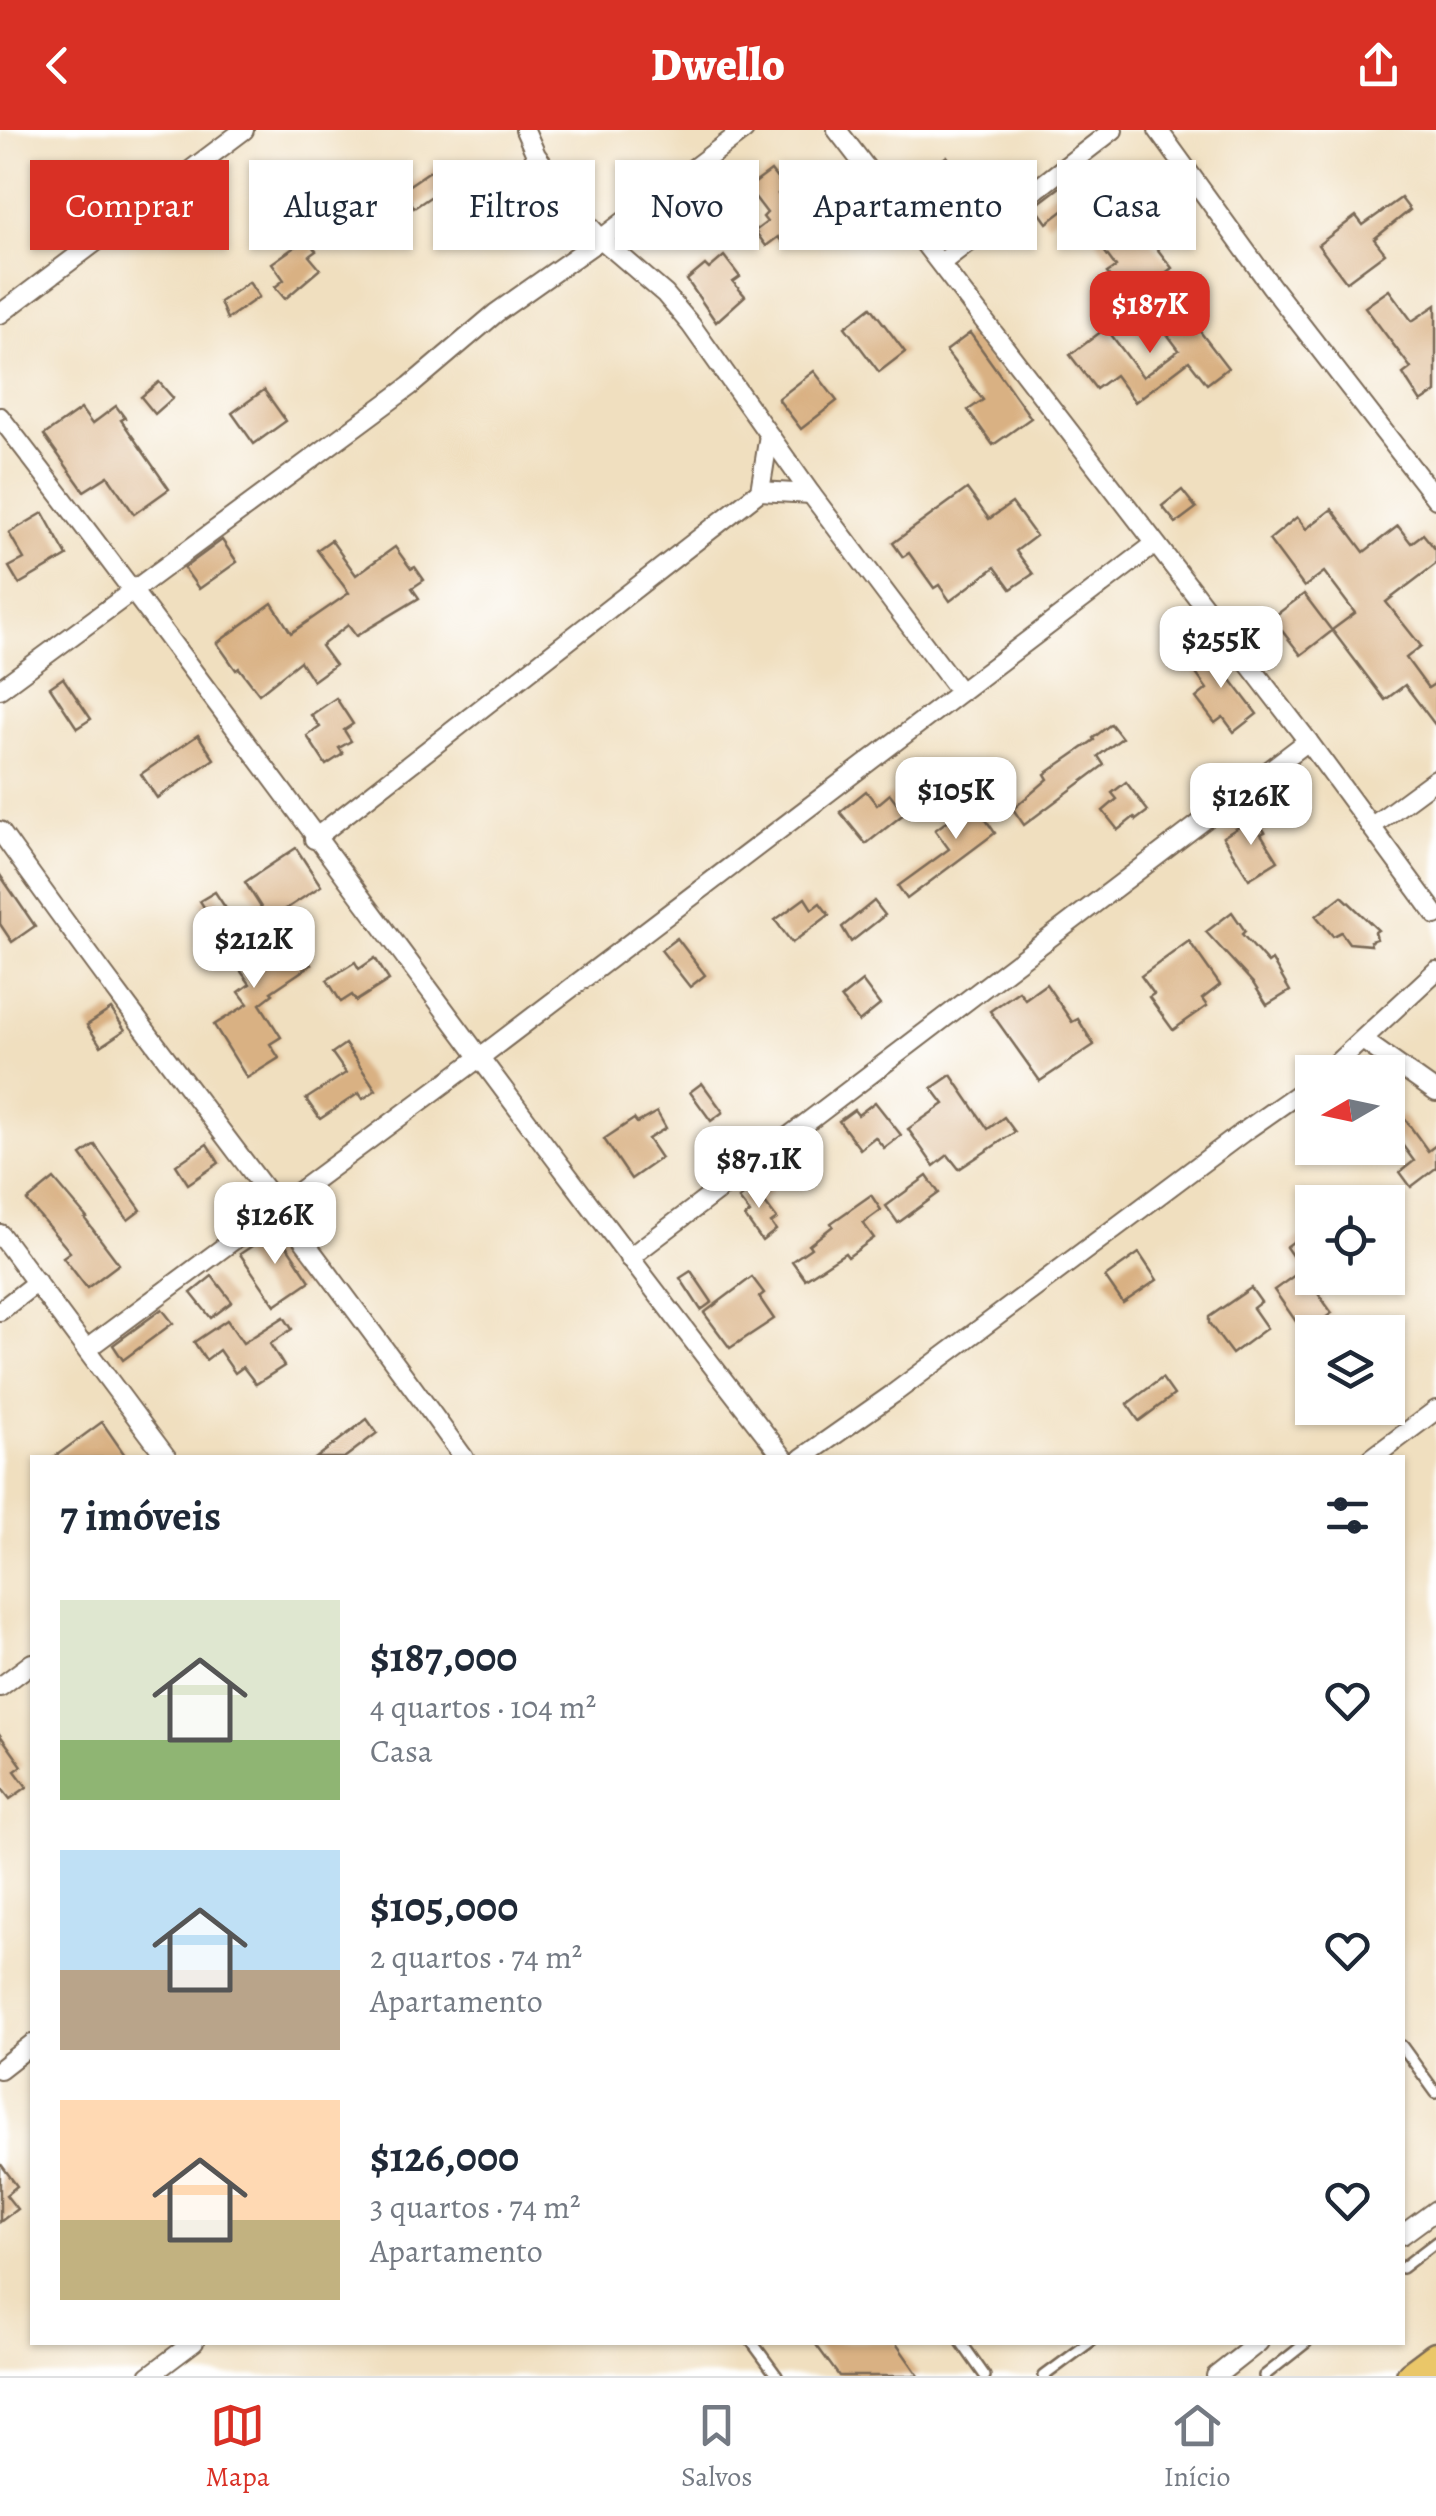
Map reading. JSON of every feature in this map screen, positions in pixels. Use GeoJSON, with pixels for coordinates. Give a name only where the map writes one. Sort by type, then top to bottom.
{"type":"FeatureCollection","features":[{"type":"Feature","properties":{"kind":"highway"},"geometry":{"type":"LineString","coordinates":[[1412,2376],[1436,2358]]}},
{"type":"Feature","properties":{"kind":"street"},"geometry":{"type":"LineString","coordinates":[[0,314],[244,130]]}},
{"type":"Feature","properties":{"kind":"street"},"geometry":{"type":"LineString","coordinates":[[524,130],[536,155],[601,240],[665,294],[960,692]]}},
{"type":"Feature","properties":{"kind":"street"},"geometry":{"type":"LineString","coordinates":[[0,689],[410,386],[496,313],[601,240],[744,130]]}},
{"type":"Feature","properties":{"kind":"street"},"geometry":{"type":"LineString","coordinates":[[837,130],[1308,741],[1436,915]]}},
{"type":"Feature","properties":{"kind":"street"},"geometry":{"type":"LineString","coordinates":[[941,263],[1113,130]]}},
{"type":"Feature","properties":{"kind":"street"},"geometry":{"type":"LineString","coordinates":[[1158,130],[1272,286],[1436,498]]}},
{"type":"Feature","properties":{"kind":"street"},"geometry":{"type":"LineString","coordinates":[[0,418],[135,592],[314,838],[782,1455]]}},
{"type":"Feature","properties":{"kind":"street"},"geometry":{"type":"LineString","coordinates":[[760,491],[769,435]]}},
{"type":"Feature","properties":{"kind":"street"},"geometry":{"type":"LineString","coordinates":[[314,838],[760,491],[811,494]]}},
{"type":"Feature","properties":{"kind":"street"},"geometry":{"type":"LineString","coordinates":[[88,1348],[479,1058],[1155,544]]}},
{"type":"Feature","properties":{"kind":"street"},"geometry":{"type":"LineString","coordinates":[[630,1258],[1308,741]]}},
{"type":"Feature","properties":{"kind":"street"},"geometry":{"type":"LineString","coordinates":[[1371,827],[1436,778]]}},
{"type":"Feature","properties":{"kind":"street"},"geometry":{"type":"LineString","coordinates":[[0,831],[90,958],[280,1206],[462,1455]]}},
{"type":"Feature","properties":{"kind":"street"},"geometry":{"type":"LineString","coordinates":[[1347,1055],[1436,970]]}},
{"type":"Feature","properties":{"kind":"street"},"geometry":{"type":"LineString","coordinates":[[1364,1041],[1436,1092]]}},
{"type":"Feature","properties":{"kind":"street"},"geometry":{"type":"LineString","coordinates":[[806,1455],[1295,1096]]}},
{"type":"Feature","properties":{"kind":"street"},"geometry":{"type":"LineString","coordinates":[[0,1234],[165,1455]]}},
{"type":"Feature","properties":{"kind":"street"},"geometry":{"type":"LineString","coordinates":[[0,1311],[37,1282]]}},
{"type":"Feature","properties":{"kind":"street"},"geometry":{"type":"LineString","coordinates":[[1376,1455],[1436,1410]]}},
{"type":"Feature","properties":{"kind":"street"},"geometry":{"type":"LineString","coordinates":[[0,1687],[30,1664]]}},
{"type":"Feature","properties":{"kind":"street"},"geometry":{"type":"LineString","coordinates":[[0,2068],[30,2046]]}},
{"type":"Feature","properties":{"kind":"street"},"geometry":{"type":"LineString","coordinates":[[1405,2233],[1436,2210]]}},
{"type":"Feature","properties":{"kind":"street"},"geometry":{"type":"LineString","coordinates":[[150,2376],[190,2345]]}},
{"type":"Feature","properties":{"kind":"street"},"geometry":{"type":"LineString","coordinates":[[1216,2376],[1255,2345]]}},
{"type":"Feature","properties":{"kind":"lane"},"geometry":{"type":"LineString","coordinates":[[1405,2050],[1436,2092]]}},
{"type":"Feature","properties":{"kind":"lane"},"geometry":{"type":"LineString","coordinates":[[1405,2266],[1436,2242]]}},
{"type":"Feature","properties":{"kind":"lane"},"geometry":{"type":"LineString","coordinates":[[754,2345],[777,2376]]}},
{"type":"Feature","properties":{"kind":"lane"},"geometry":{"type":"LineString","coordinates":[[963,2345],[985,2376]]}},
{"type":"Feature","properties":{"kind":"lane"},"geometry":{"type":"LineString","coordinates":[[1044,2376],[1086,2345]]}},
{"type":"Feature","properties":{"kind":"lane"},"geometry":{"type":"LineString","coordinates":[[1264,2376],[1303,2345]]}},
{"type":"Feature","properties":{"kind":"building"},"geometry":{"type":"Polygon","coordinates":[[[433,169],[433,195],[414,208],[413,206],[413,183],[433,169]]]}},
{"type":"Feature","properties":{"kind":"building"},"geometry":{"type":"Polygon","coordinates":[[[771,171],[779,181],[779,238],[766,246],[759,236],[767,213],[759,202],[759,180],[771,171]]]}},
{"type":"Feature","properties":{"kind":"building"},"geometry":{"type":"Polygon","coordinates":[[[1057,189],[1057,215],[1047,223],[1037,204],[1057,189]]]}},
{"type":"Feature","properties":{"kind":"building"},"geometry":{"type":"Polygon","coordinates":[[[1401,198],[1410,210],[1374,239],[1385,253],[1346,282],[1318,245],[1356,216],[1363,225],[1401,198]]]}},
{"type":"Feature","properties":{"kind":"building"},"geometry":{"type":"Polygon","coordinates":[[[290,250],[315,250],[309,256],[320,269],[285,299],[275,287],[284,280],[272,263],[290,250]]]}},
{"type":"Feature","properties":{"kind":"building"},"geometry":{"type":"Polygon","coordinates":[[[1103,250],[1158,250],[1172,268],[1137,294],[1130,284],[1121,291],[1107,273],[1116,267],[1103,250]]]}},
{"type":"Feature","properties":{"kind":"building"},"geometry":{"type":"Polygon","coordinates":[[[724,256],[740,277],[733,282],[745,296],[716,322],[687,280],[724,256]]]}},
{"type":"Feature","properties":{"kind":"building"},"geometry":{"type":"Polygon","coordinates":[[[249,282],[259,297],[227,319],[220,302],[249,282]]]}},
{"type":"Feature","properties":{"kind":"building"},"geometry":{"type":"Polygon","coordinates":[[[1389,290],[1412,321],[1436,305],[1436,392],[1421,402],[1403,374],[1411,368],[1365,307],[1389,290]]]}},
{"type":"Feature","properties":{"kind":"building"},"geometry":{"type":"Polygon","coordinates":[[[1185,302],[1200,322],[1195,325],[1228,368],[1207,384],[1189,361],[1135,402],[1115,375],[1096,389],[1070,355],[1106,328],[1143,377],[1179,350],[1158,322],[1185,302]]]}},
{"type":"Feature","properties":{"kind":"building"},"geometry":{"type":"Polygon","coordinates":[[[871,307],[905,352],[879,372],[845,327],[871,307]]]}},
{"type":"Feature","properties":{"kind":"building"},"geometry":{"type":"Polygon","coordinates":[[[970,333],[1031,418],[993,445],[968,410],[983,400],[946,351],[970,333]]]}},
{"type":"Feature","properties":{"kind":"building"},"geometry":{"type":"Polygon","coordinates":[[[814,371],[837,401],[801,429],[778,399],[814,371]]]}},
{"type":"Feature","properties":{"kind":"building"},"geometry":{"type":"Polygon","coordinates":[[[159,382],[173,398],[155,414],[141,397],[159,382]]]}},
{"type":"Feature","properties":{"kind":"building"},"geometry":{"type":"Polygon","coordinates":[[[264,390],[286,421],[254,444],[232,413],[264,390]]]}},
{"type":"Feature","properties":{"kind":"building"},"geometry":{"type":"Polygon","coordinates":[[[116,406],[125,418],[121,420],[169,489],[134,514],[108,476],[84,491],[44,435],[81,409],[92,424],[116,406]]]}},
{"type":"Feature","properties":{"kind":"building"},"geometry":{"type":"Polygon","coordinates":[[[967,489],[989,519],[1012,503],[1036,536],[1016,551],[1033,574],[1011,589],[995,567],[950,601],[939,585],[934,588],[909,553],[903,557],[893,543],[967,489]]]}},
{"type":"Feature","properties":{"kind":"building"},"geometry":{"type":"Polygon","coordinates":[[[1182,490],[1196,508],[1176,523],[1162,506],[1182,490]]]}},
{"type":"Feature","properties":{"kind":"building"},"geometry":{"type":"Polygon","coordinates":[[[1332,509],[1364,552],[1398,526],[1411,543],[1423,534],[1436,550],[1436,564],[1386,602],[1421,646],[1406,658],[1428,688],[1436,683],[1436,726],[1405,685],[1385,700],[1332,630],[1355,613],[1324,572],[1304,587],[1269,540],[1297,517],[1306,529],[1332,509]]]}},
{"type":"Feature","properties":{"kind":"building"},"geometry":{"type":"Polygon","coordinates":[[[43,513],[67,556],[19,584],[9,567],[24,559],[9,533],[43,513]]]}},
{"type":"Feature","properties":{"kind":"building"},"geometry":{"type":"Polygon","coordinates":[[[222,540],[237,562],[199,589],[184,568],[222,540]]]}},
{"type":"Feature","properties":{"kind":"building"},"geometry":{"type":"Polygon","coordinates":[[[331,540],[356,575],[395,547],[424,580],[412,588],[419,598],[356,636],[348,625],[321,646],[335,665],[313,681],[300,661],[259,694],[217,643],[272,603],[291,633],[349,593],[317,550],[331,540]]]}},
{"type":"Feature","properties":{"kind":"building"},"geometry":{"type":"Polygon","coordinates":[[[1304,594],[1332,631],[1301,655],[1272,618],[1304,594]]]}},
{"type":"Feature","properties":{"kind":"building"},"geometry":{"type":"Polygon","coordinates":[[[1217,644],[1227,656],[1218,663],[1257,714],[1234,732],[1223,717],[1215,723],[1196,698],[1207,689],[1190,665],[1217,644]]]}},
{"type":"Feature","properties":{"kind":"building"},"geometry":{"type":"Polygon","coordinates":[[[63,678],[91,719],[77,728],[50,687],[63,678]]]}},
{"type":"Feature","properties":{"kind":"building"},"geometry":{"type":"Polygon","coordinates":[[[336,698],[353,724],[344,730],[351,741],[339,748],[343,754],[326,765],[307,736],[320,727],[311,715],[336,698]]]}},
{"type":"Feature","properties":{"kind":"building"},"geometry":{"type":"Polygon","coordinates":[[[1111,724],[1122,738],[1098,756],[1104,765],[1024,825],[1013,809],[1048,779],[1045,774],[1111,724]]]}},
{"type":"Feature","properties":{"kind":"building"},"geometry":{"type":"Polygon","coordinates":[[[198,735],[214,759],[157,798],[141,774],[198,735]]]}},
{"type":"Feature","properties":{"kind":"building"},"geometry":{"type":"Polygon","coordinates":[[[1126,782],[1148,811],[1118,830],[1103,811],[1117,799],[1112,793],[1126,782]]]}},
{"type":"Feature","properties":{"kind":"building"},"geometry":{"type":"Polygon","coordinates":[[[866,791],[877,805],[890,794],[905,813],[866,844],[840,812],[866,791]]]}},
{"type":"Feature","properties":{"kind":"building"},"geometry":{"type":"Polygon","coordinates":[[[989,791],[999,805],[984,817],[995,833],[907,899],[898,886],[949,849],[935,830],[989,791]]]}},
{"type":"Feature","properties":{"kind":"building"},"geometry":{"type":"Polygon","coordinates":[[[1255,817],[1278,861],[1249,879],[1223,837],[1255,817]]]}},
{"type":"Feature","properties":{"kind":"building"},"geometry":{"type":"Polygon","coordinates":[[[296,848],[321,886],[269,920],[245,882],[296,848]]]}},
{"type":"Feature","properties":{"kind":"building"},"geometry":{"type":"Polygon","coordinates":[[[0,875],[35,926],[12,942],[0,924],[0,875]]]}},
{"type":"Feature","properties":{"kind":"building"},"geometry":{"type":"Polygon","coordinates":[[[215,892],[258,957],[290,935],[311,965],[260,1004],[281,1037],[270,1044],[279,1058],[247,1078],[214,1025],[248,1004],[239,992],[250,984],[200,901],[215,892]]]}},
{"type":"Feature","properties":{"kind":"building"},"geometry":{"type":"Polygon","coordinates":[[[1342,896],[1378,930],[1371,945],[1349,943],[1341,932],[1333,936],[1316,916],[1342,896]]]}},
{"type":"Feature","properties":{"kind":"building"},"geometry":{"type":"Polygon","coordinates":[[[805,898],[812,909],[820,903],[829,915],[792,943],[775,920],[805,898]]]}},
{"type":"Feature","properties":{"kind":"building"},"geometry":{"type":"Polygon","coordinates":[[[874,901],[885,915],[851,942],[842,927],[874,901]]]}},
{"type":"Feature","properties":{"kind":"building"},"geometry":{"type":"Polygon","coordinates":[[[1232,912],[1245,931],[1242,934],[1268,963],[1272,960],[1290,991],[1267,1005],[1253,983],[1206,932],[1232,912]]]}},
{"type":"Feature","properties":{"kind":"building"},"geometry":{"type":"Polygon","coordinates":[[[677,938],[705,975],[690,987],[661,950],[677,938]]]}},
{"type":"Feature","properties":{"kind":"building"},"geometry":{"type":"Polygon","coordinates":[[[1189,941],[1220,985],[1202,999],[1207,1006],[1173,1030],[1149,997],[1154,994],[1141,976],[1189,941]]]}},
{"type":"Feature","properties":{"kind":"building"},"geometry":{"type":"Polygon","coordinates":[[[375,958],[389,980],[356,1001],[352,995],[341,1002],[327,980],[355,962],[359,969],[375,958]]]}},
{"type":"Feature","properties":{"kind":"building"},"geometry":{"type":"Polygon","coordinates":[[[862,981],[880,1005],[859,1022],[841,998],[862,981]]]}},
{"type":"Feature","properties":{"kind":"building"},"geometry":{"type":"Polygon","coordinates":[[[1046,984],[1072,1022],[1078,1019],[1094,1045],[1040,1081],[990,1011],[1019,991],[1025,999],[1046,984]]]}},
{"type":"Feature","properties":{"kind":"building"},"geometry":{"type":"Polygon","coordinates":[[[111,1009],[125,1030],[101,1046],[87,1025],[111,1009]]]}},
{"type":"Feature","properties":{"kind":"building"},"geometry":{"type":"Polygon","coordinates":[[[345,1044],[376,1090],[363,1099],[359,1093],[320,1119],[306,1099],[346,1073],[332,1053],[345,1044]]]}},
{"type":"Feature","properties":{"kind":"building"},"geometry":{"type":"Polygon","coordinates":[[[951,1075],[988,1129],[1004,1117],[1015,1132],[959,1169],[948,1155],[934,1166],[908,1129],[944,1104],[932,1088],[951,1075]]]}},
{"type":"Feature","properties":{"kind":"building"},"geometry":{"type":"Polygon","coordinates":[[[702,1083],[723,1112],[711,1121],[690,1092],[702,1083]]]}},
{"type":"Feature","properties":{"kind":"building"},"geometry":{"type":"Polygon","coordinates":[[[875,1102],[901,1135],[884,1148],[875,1137],[860,1149],[839,1121],[854,1110],[858,1115],[875,1102]]]}},
{"type":"Feature","properties":{"kind":"building"},"geometry":{"type":"Polygon","coordinates":[[[657,1112],[666,1128],[648,1139],[661,1158],[631,1179],[604,1139],[634,1119],[637,1123],[657,1112]]]}},
{"type":"Feature","properties":{"kind":"building"},"geometry":{"type":"Polygon","coordinates":[[[1405,1119],[1428,1151],[1436,1145],[1436,1168],[1411,1187],[1400,1172],[1414,1161],[1405,1149],[1405,1119]]]}},
{"type":"Feature","properties":{"kind":"building"},"geometry":{"type":"Polygon","coordinates":[[[207,1144],[219,1163],[188,1184],[176,1165],[207,1144]]]}},
{"type":"Feature","properties":{"kind":"building"},"geometry":{"type":"Polygon","coordinates":[[[95,1145],[141,1210],[128,1220],[81,1155],[95,1145]]]}},
{"type":"Feature","properties":{"kind":"building"},"geometry":{"type":"Polygon","coordinates":[[[927,1176],[939,1193],[898,1223],[886,1206],[927,1176]]]}},
{"type":"Feature","properties":{"kind":"building"},"geometry":{"type":"Polygon","coordinates":[[[54,1179],[119,1264],[87,1288],[63,1257],[70,1252],[27,1201],[54,1179]]]}},
{"type":"Feature","properties":{"kind":"building"},"geometry":{"type":"Polygon","coordinates":[[[763,1181],[772,1192],[762,1199],[777,1219],[771,1223],[776,1230],[762,1241],[745,1217],[750,1213],[739,1199],[763,1181]]]}},
{"type":"Feature","properties":{"kind":"building"},"geometry":{"type":"Polygon","coordinates":[[[871,1195],[881,1210],[863,1223],[874,1238],[848,1257],[845,1253],[805,1279],[792,1261],[811,1248],[809,1245],[833,1226],[831,1223],[871,1195]]]}},
{"type":"Feature","properties":{"kind":"building"},"geometry":{"type":"Polygon","coordinates":[[[276,1230],[310,1281],[275,1305],[240,1254],[276,1230]]]}},
{"type":"Feature","properties":{"kind":"building"},"geometry":{"type":"Polygon","coordinates":[[[1295,1240],[1295,1260],[1286,1247],[1295,1240]]]}},
{"type":"Feature","properties":{"kind":"building"},"geometry":{"type":"Polygon","coordinates":[[[1139,1253],[1157,1280],[1123,1303],[1105,1277],[1139,1253]]]}},
{"type":"Feature","properties":{"kind":"building"},"geometry":{"type":"Polygon","coordinates":[[[691,1271],[712,1302],[701,1310],[680,1278],[691,1271]]]}},
{"type":"Feature","properties":{"kind":"building"},"geometry":{"type":"Polygon","coordinates":[[[1295,1275],[1295,1295],[1319,1295],[1332,1313],[1295,1315],[1295,1320],[1274,1290],[1295,1275]]]}},
{"type":"Feature","properties":{"kind":"building"},"geometry":{"type":"Polygon","coordinates":[[[212,1276],[232,1302],[211,1318],[191,1293],[212,1276]]]}},
{"type":"Feature","properties":{"kind":"building"},"geometry":{"type":"Polygon","coordinates":[[[752,1277],[764,1293],[759,1297],[774,1319],[730,1348],[704,1313],[752,1277]]]}},
{"type":"Feature","properties":{"kind":"building"},"geometry":{"type":"Polygon","coordinates":[[[1251,1288],[1261,1302],[1253,1308],[1267,1328],[1232,1354],[1209,1323],[1209,1317],[1251,1288]]]}},
{"type":"Feature","properties":{"kind":"building"},"geometry":{"type":"Polygon","coordinates":[[[162,1309],[173,1323],[123,1360],[113,1345],[162,1309]]]}},
{"type":"Feature","properties":{"kind":"building"},"geometry":{"type":"Polygon","coordinates":[[[284,1317],[292,1329],[270,1344],[284,1366],[256,1384],[243,1367],[235,1373],[219,1350],[206,1360],[194,1342],[227,1320],[243,1343],[284,1317]]]}},
{"type":"Feature","properties":{"kind":"building"},"geometry":{"type":"Polygon","coordinates":[[[1162,1378],[1174,1395],[1139,1421],[1127,1404],[1162,1378]]]}},
{"type":"Feature","properties":{"kind":"building"},"geometry":{"type":"Polygon","coordinates":[[[367,1419],[377,1433],[348,1455],[320,1455],[367,1419]]]}},
{"type":"Feature","properties":{"kind":"building"},"geometry":{"type":"Polygon","coordinates":[[[102,1422],[125,1455],[57,1455],[102,1422]]]}},
{"type":"Feature","properties":{"kind":"building"},"geometry":{"type":"Polygon","coordinates":[[[0,1735],[22,1766],[15,1771],[27,1787],[10,1799],[0,1786],[0,1735]]]}},
{"type":"Feature","properties":{"kind":"building"},"geometry":{"type":"Polygon","coordinates":[[[0,2163],[17,2186],[6,2195],[17,2209],[0,2222],[0,2163]]]}},
{"type":"Feature","properties":{"kind":"building"},"geometry":{"type":"Polygon","coordinates":[[[816,2345],[897,2345],[919,2376],[839,2376],[816,2345]]]}}]}
